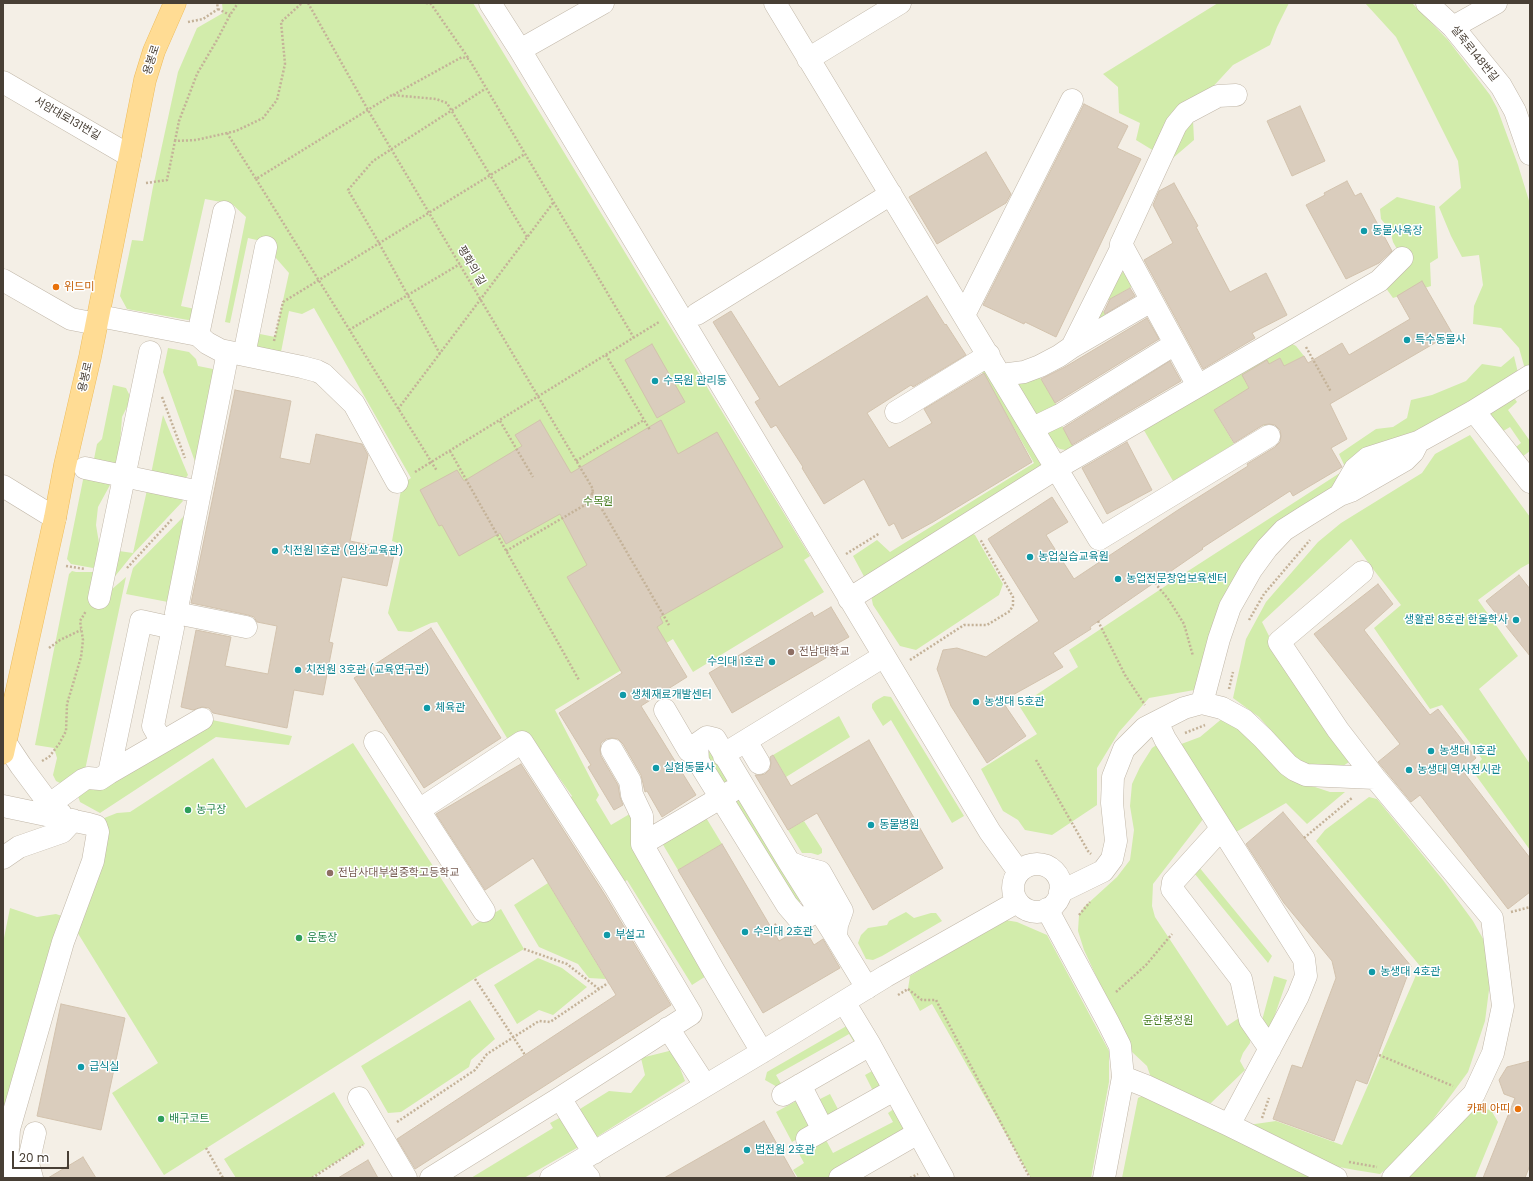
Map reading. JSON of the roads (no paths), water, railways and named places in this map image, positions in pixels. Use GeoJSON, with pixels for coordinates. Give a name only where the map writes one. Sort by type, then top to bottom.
{"type":"FeatureCollection","features":[{"type":"Feature","properties":{"kind":"main road","name":"용봉로"},"geometry":{"type":"LineString","coordinates":[[5,736],[55,518],[65,465],[98,320],[145,80],[154,51],[175,3]]}},
{"type":"Feature","properties":{"kind":"street"},"geometry":{"type":"LineString","coordinates":[[490,3],[687,313],[849,599],[996,842],[1019,872]]}},
{"type":"Feature","properties":{"kind":"street"},"geometry":{"type":"LineString","coordinates":[[520,50],[603,3]]}},
{"type":"Feature","properties":{"kind":"street"},"geometry":{"type":"LineString","coordinates":[[775,3],[1099,539],[1270,436]]}},
{"type":"Feature","properties":{"kind":"street"},"geometry":{"type":"LineString","coordinates":[[808,59],[900,3]]}},
{"type":"Feature","properties":{"kind":"street","name":"설죽로148번길"},"geometry":{"type":"LineString","coordinates":[[1427,3],[1453,27],[1500,86],[1522,108],[1530,154]]}},
{"type":"Feature","properties":{"kind":"street"},"geometry":{"type":"LineString","coordinates":[[1453,27],[1496,3]]}},
{"type":"Feature","properties":{"kind":"street","name":"서암대로131번길"},"geometry":{"type":"LineString","coordinates":[[3,82],[130,156]]}},
{"type":"Feature","properties":{"kind":"street"},"geometry":{"type":"LineString","coordinates":[[1072,347],[1120,251],[1120,244],[1176,125],[1186,113],[1218,96],[1236,95]]}},
{"type":"Feature","properties":{"kind":"street"},"geometry":{"type":"LineString","coordinates":[[964,315],[1072,100]]}},
{"type":"Feature","properties":{"kind":"street"},"geometry":{"type":"LineString","coordinates":[[687,313],[891,194]]}},
{"type":"Feature","properties":{"kind":"street"},"geometry":{"type":"LineString","coordinates":[[198,334],[224,212]]}},
{"type":"Feature","properties":{"kind":"street"},"geometry":{"type":"LineString","coordinates":[[1120,244],[1198,386]]}},
{"type":"Feature","properties":{"kind":"street"},"geometry":{"type":"LineString","coordinates":[[246,627],[176,613],[200,492],[236,353],[266,247]]}},
{"type":"Feature","properties":{"kind":"street"},"geometry":{"type":"LineString","coordinates":[[849,599],[1057,468],[1379,281],[1402,258]]}},
{"type":"Feature","properties":{"kind":"street"},"geometry":{"type":"LineString","coordinates":[[3,280],[71,319],[98,320],[198,334],[206,343],[215,348],[310,369],[323,374],[354,404],[397,482]]}},
{"type":"Feature","properties":{"kind":"street"},"geometry":{"type":"LineString","coordinates":[[1001,375],[1024,372],[1040,366],[1151,301]]}},
{"type":"Feature","properties":{"kind":"street"},"geometry":{"type":"LineString","coordinates":[[1033,428],[1060,415],[1175,344]]}},
{"type":"Feature","properties":{"kind":"street"},"geometry":{"type":"LineString","coordinates":[[99,598],[150,352]]}},
{"type":"Feature","properties":{"kind":"street"},"geometry":{"type":"LineString","coordinates":[[896,412],[989,355]]}},
{"type":"Feature","properties":{"kind":"street"},"geometry":{"type":"LineString","coordinates":[[1202,703],[1219,639],[1230,607],[1250,570],[1267,548],[1284,530],[1340,495],[1351,491],[1405,460],[1413,452],[1418,442],[1527,384]]}},
{"type":"Feature","properties":{"kind":"street"},"geometry":{"type":"LineString","coordinates":[[1474,411],[1530,482]]}},
{"type":"Feature","properties":{"kind":"street"},"geometry":{"type":"LineString","coordinates":[[85,468],[200,492]]}},
{"type":"Feature","properties":{"kind":"street"},"geometry":{"type":"LineString","coordinates":[[3,486],[55,518]]}},
{"type":"Feature","properties":{"kind":"street"},"geometry":{"type":"LineString","coordinates":[[1362,572],[1279,642],[1338,730],[1375,778],[1492,918],[1503,1006],[1493,1053],[1474,1094],[1396,1175]]}},
{"type":"Feature","properties":{"kind":"street"},"geometry":{"type":"LineString","coordinates":[[109,772],[141,621],[173,628],[153,726],[162,742]]}},
{"type":"Feature","properties":{"kind":"street"},"geometry":{"type":"LineString","coordinates":[[724,756],[746,741],[889,664]]}},
{"type":"Feature","properties":{"kind":"street"},"geometry":{"type":"LineString","coordinates":[[1060,892],[1103,871],[1112,859],[1116,841],[1112,803],[1113,777],[1124,749],[1145,728],[1184,708],[1202,703],[1222,708],[1244,720],[1288,765],[1306,775],[1375,778]]}},
{"type":"Feature","properties":{"kind":"street"},"geometry":{"type":"LineString","coordinates":[[665,710],[689,751],[697,754]]}},
{"type":"Feature","properties":{"kind":"street"},"geometry":{"type":"LineString","coordinates":[[50,804],[83,780],[88,778],[100,779],[109,772],[202,719]]}},
{"type":"Feature","properties":{"kind":"street"},"geometry":{"type":"LineString","coordinates":[[1157,722],[1165,739],[1304,959],[1306,976],[1298,996],[1229,1125]]}},
{"type":"Feature","properties":{"kind":"street"},"geometry":{"type":"LineString","coordinates":[[5,736],[21,766],[50,804],[76,821]]}},
{"type":"Feature","properties":{"kind":"street"},"geometry":{"type":"LineString","coordinates":[[819,910],[805,918],[799,918],[787,905],[698,761],[697,744],[707,737],[715,739],[788,862],[819,910],[836,937],[866,988]]}},
{"type":"Feature","properties":{"kind":"street"},"geometry":{"type":"LineString","coordinates":[[746,741],[759,763]]}},
{"type":"Feature","properties":{"kind":"street"},"geometry":{"type":"LineString","coordinates":[[375,742],[484,912]]}},
{"type":"Feature","properties":{"kind":"street"},"geometry":{"type":"LineString","coordinates":[[419,810],[522,742],[616,888],[691,1014],[431,1178]]}},
{"type":"Feature","properties":{"kind":"street"},"geometry":{"type":"LineString","coordinates":[[612,750],[630,781],[632,795],[642,816],[642,844],[762,1052]]}},
{"type":"Feature","properties":{"kind":"street"},"geometry":{"type":"LineString","coordinates":[[642,844],[742,785]]}},
{"type":"Feature","properties":{"kind":"street"},"geometry":{"type":"LineString","coordinates":[[3,806],[96,826],[98,832],[93,861],[62,942],[9,1130],[7,1165],[12,1178]]}},
{"type":"Feature","properties":{"kind":"street"},"geometry":{"type":"LineString","coordinates":[[3,858],[19,847],[62,832],[76,821]]}},
{"type":"Feature","properties":{"kind":"street"},"geometry":{"type":"LineString","coordinates":[[1221,829],[1173,882],[1172,889],[1241,979],[1250,1020],[1270,1049]]}},
{"type":"Feature","properties":{"kind":"street"},"geometry":{"type":"LineString","coordinates":[[788,862],[820,872],[842,911],[837,925],[836,937]]}},
{"type":"Feature","properties":{"kind":"street"},"geometry":{"type":"LineString","coordinates":[[1042,864],[1048,867],[1058,878],[1060,892],[1053,905],[1039,912],[1023,908],[1017,902],[1013,889],[1014,882],[1019,872],[1027,866],[1042,864]]}},
{"type":"Feature","properties":{"kind":"street"},"geometry":{"type":"LineString","coordinates":[[551,1178],[587,1170],[705,1085],[866,988],[1017,902]]}},
{"type":"Feature","properties":{"kind":"street"},"geometry":{"type":"LineString","coordinates":[[1047,909],[1120,1046],[1123,1077],[1104,1178]]}},
{"type":"Feature","properties":{"kind":"street"},"geometry":{"type":"LineString","coordinates":[[844,1002],[870,1045],[943,1178]]}},
{"type":"Feature","properties":{"kind":"street"},"geometry":{"type":"LineString","coordinates":[[668,1028],[705,1085]]}},
{"type":"Feature","properties":{"kind":"street"},"geometry":{"type":"LineString","coordinates":[[870,1045],[791,1090],[815,1134],[894,1090]]}},
{"type":"Feature","properties":{"kind":"street"},"geometry":{"type":"LineString","coordinates":[[1123,1077],[1146,1086],[1229,1125],[1336,1178]]}},
{"type":"Feature","properties":{"kind":"street"},"geometry":{"type":"LineString","coordinates":[[359,1098],[406,1178]]}},
{"type":"Feature","properties":{"kind":"street"},"geometry":{"type":"LineString","coordinates":[[560,1098],[587,1170]]}},
{"type":"Feature","properties":{"kind":"street"},"geometry":{"type":"LineString","coordinates":[[32,1178],[28,1164],[35,1133]]}},
{"type":"Feature","properties":{"kind":"street"},"geometry":{"type":"LineString","coordinates":[[840,1178],[918,1133]]}},
{"type":"Feature","properties":{"kind":"place","name":"동물사육장"},"geometry":{"type":"Point","coordinates":[1364,231]}},
{"type":"Feature","properties":{"kind":"place","name":"위드미"},"geometry":{"type":"Point","coordinates":[56,287]}},
{"type":"Feature","properties":{"kind":"place","name":"특수동물사"},"geometry":{"type":"Point","coordinates":[1407,340]}},
{"type":"Feature","properties":{"kind":"place","name":"수목원 관리동"},"geometry":{"type":"Point","coordinates":[655,381]}},
{"type":"Feature","properties":{"kind":"place","name":"치전원 1호관 (임상교육관)"},"geometry":{"type":"Point","coordinates":[275,551]}},
{"type":"Feature","properties":{"kind":"place","name":"농업실습교육원"},"geometry":{"type":"Point","coordinates":[1030,557]}},
{"type":"Feature","properties":{"kind":"place","name":"농업전문창업보육센터"},"geometry":{"type":"Point","coordinates":[1118,579]}},
{"type":"Feature","properties":{"kind":"place","name":"생활관 8호관 한울학사"},"geometry":{"type":"Point","coordinates":[1516,620]}},
{"type":"Feature","properties":{"kind":"place","name":"전남대학교"},"geometry":{"type":"Point","coordinates":[791,652]}},
{"type":"Feature","properties":{"kind":"place","name":"수의대 1호관"},"geometry":{"type":"Point","coordinates":[772,662]}},
{"type":"Feature","properties":{"kind":"place","name":"치전원 3호관 (교육연구관)"},"geometry":{"type":"Point","coordinates":[298,670]}},
{"type":"Feature","properties":{"kind":"place","name":"생체재료개발센터"},"geometry":{"type":"Point","coordinates":[623,695]}},
{"type":"Feature","properties":{"kind":"place","name":"농생대 5호관"},"geometry":{"type":"Point","coordinates":[976,702]}},
{"type":"Feature","properties":{"kind":"place","name":"체육관"},"geometry":{"type":"Point","coordinates":[427,708]}},
{"type":"Feature","properties":{"kind":"place","name":"농생대 1호관"},"geometry":{"type":"Point","coordinates":[1431,751]}},
{"type":"Feature","properties":{"kind":"place","name":"실험동물사"},"geometry":{"type":"Point","coordinates":[656,768]}},
{"type":"Feature","properties":{"kind":"place","name":"농생대 역사전시관"},"geometry":{"type":"Point","coordinates":[1409,770]}},
{"type":"Feature","properties":{"kind":"place","name":"농구장"},"geometry":{"type":"Point","coordinates":[188,810]}},
{"type":"Feature","properties":{"kind":"place","name":"동물병원"},"geometry":{"type":"Point","coordinates":[871,825]}},
{"type":"Feature","properties":{"kind":"place","name":"전남사대부설중학고등학교"},"geometry":{"type":"Point","coordinates":[330,873]}},
{"type":"Feature","properties":{"kind":"place","name":"수의대 2호관"},"geometry":{"type":"Point","coordinates":[745,932]}},
{"type":"Feature","properties":{"kind":"place","name":"부설고"},"geometry":{"type":"Point","coordinates":[607,935]}},
{"type":"Feature","properties":{"kind":"place","name":"운동장"},"geometry":{"type":"Point","coordinates":[299,938]}},
{"type":"Feature","properties":{"kind":"place","name":"농생대 4호관"},"geometry":{"type":"Point","coordinates":[1372,972]}},
{"type":"Feature","properties":{"kind":"place","name":"급식실"},"geometry":{"type":"Point","coordinates":[81,1067]}},
{"type":"Feature","properties":{"kind":"place","name":"카페 아띠"},"geometry":{"type":"Point","coordinates":[1518,1109]}},
{"type":"Feature","properties":{"kind":"place","name":"배구코트"},"geometry":{"type":"Point","coordinates":[161,1119]}},
{"type":"Feature","properties":{"kind":"place","name":"법전원 2호관"},"geometry":{"type":"Point","coordinates":[747,1150]}},
{"type":"Feature","properties":{"kind":"park label","name":"수목원"},"geometry":{"type":"Point","coordinates":[598,502]}},
{"type":"Feature","properties":{"kind":"park label","name":"윤한봉정원"},"geometry":{"type":"Point","coordinates":[1168,1021]}}]}
